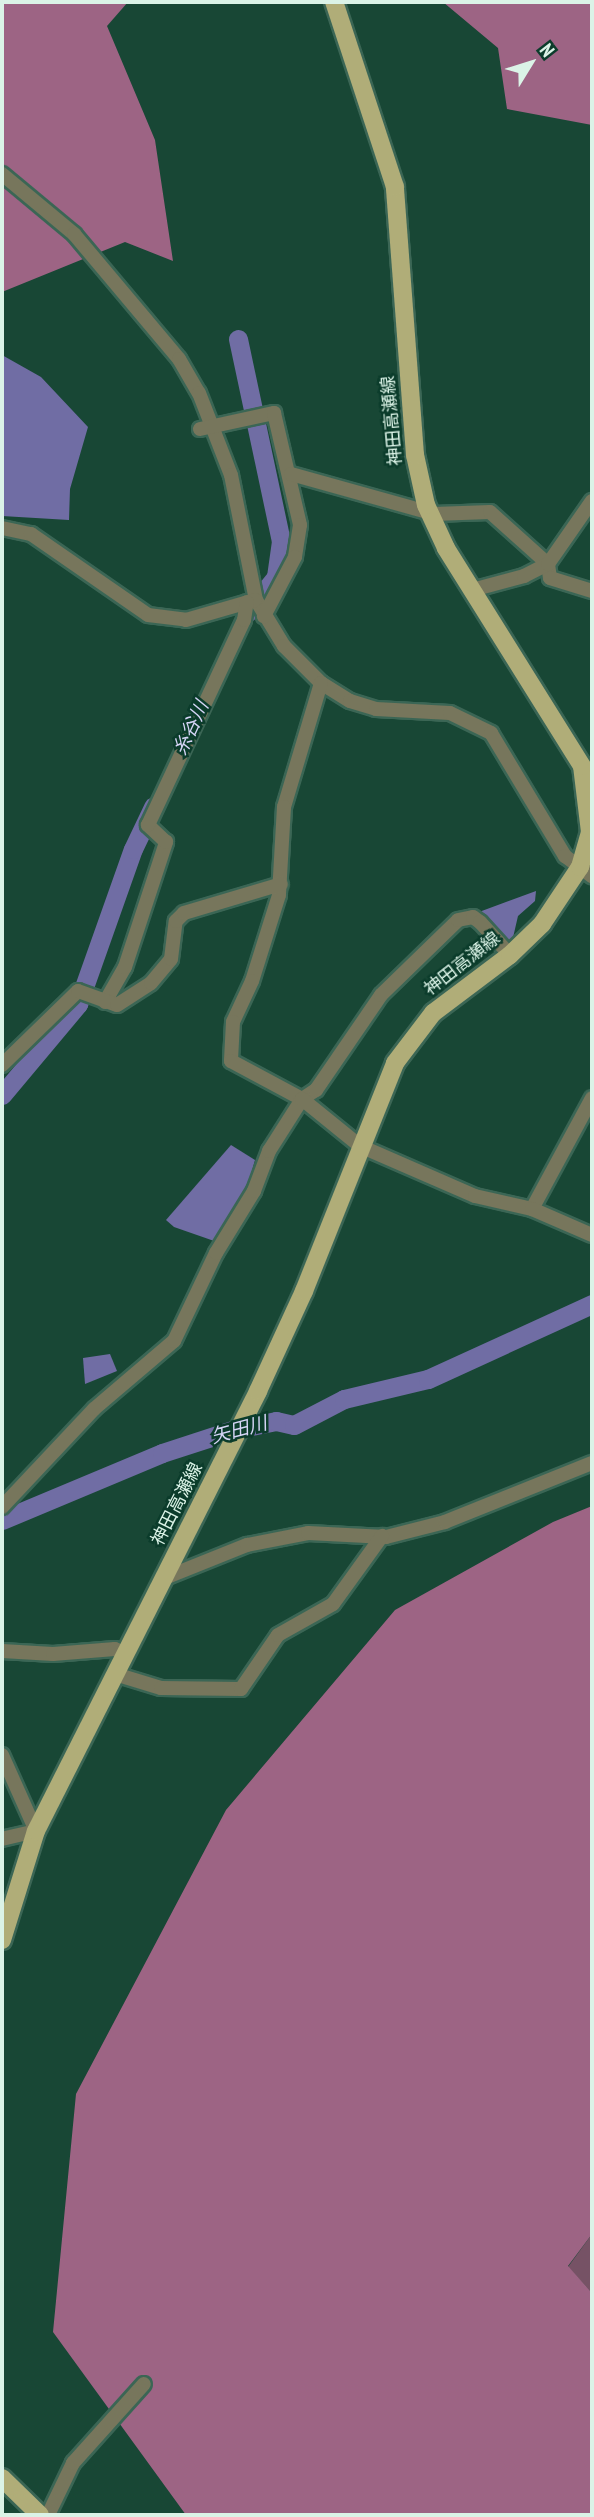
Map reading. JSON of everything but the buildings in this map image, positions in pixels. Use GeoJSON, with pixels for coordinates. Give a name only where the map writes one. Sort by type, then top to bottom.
{"type":"FeatureCollection","features":[{"type":"Feature","properties":{"kind":"main road","name":"神田高瀬線"},"geometry":{"type":"LineString","coordinates":[[2,1940],[36,1831],[304,1291],[360,1146],[404,1047],[433,1013],[510,955],[586,872],[590,832],[582,766],[472,590],[430,513],[415,454],[395,187],[334,2]]}},
{"type":"Feature","properties":{"kind":"main road"},"geometry":{"type":"LineString","coordinates":[[2,2477],[40,2515]]}},
{"type":"Feature","properties":{"kind":"street"},"geometry":{"type":"LineString","coordinates":[[2,174],[74,234],[155,326],[186,370],[207,428],[241,506],[252,601],[284,646],[321,683],[350,701],[376,709],[450,713],[491,733],[556,842],[586,872]]}},
{"type":"Feature","properties":{"kind":"street"},"geometry":{"type":"LineString","coordinates":[[207,428],[274,413],[291,474],[300,525],[295,557],[264,616]]}},
{"type":"Feature","properties":{"kind":"street"},"geometry":{"type":"LineString","coordinates":[[291,474],[430,513],[490,512],[548,564],[550,578],[592,591]]}},
{"type":"Feature","properties":{"kind":"street"},"geometry":{"type":"LineString","coordinates":[[472,590],[524,576],[548,564],[592,501]]}},
{"type":"Feature","properties":{"kind":"street"},"geometry":{"type":"LineString","coordinates":[[2,528],[31,534],[148,615],[186,620],[252,601]]}},
{"type":"Feature","properties":{"kind":"street"},"geometry":{"type":"LineString","coordinates":[[2,1065],[18,1046],[92,998],[125,967],[159,835],[148,825],[252,601]]}},
{"type":"Feature","properties":{"kind":"street"},"geometry":{"type":"LineString","coordinates":[[321,683],[284,807],[281,884],[258,962],[233,1022],[228,1049],[230,1061],[302,1100],[360,1146],[475,1196],[532,1209],[592,1235]]}},
{"type":"Feature","properties":{"kind":"street"},"geometry":{"type":"LineString","coordinates":[[92,998],[117,1005],[165,969],[171,959],[176,921],[184,913],[281,884]]}},
{"type":"Feature","properties":{"kind":"street"},"geometry":{"type":"LineString","coordinates":[[2,1507],[94,1409],[174,1341],[216,1253],[254,1191],[269,1151],[302,1100],[316,1090],[381,995],[465,916],[480,922],[510,955]]}},
{"type":"Feature","properties":{"kind":"street"},"geometry":{"type":"LineString","coordinates":[[532,1209],[592,1098]]}},
{"type":"Feature","properties":{"kind":"street"},"geometry":{"type":"LineString","coordinates":[[162,1579],[259,1542],[309,1533],[382,1536],[445,1522],[592,1463]]}},
{"type":"Feature","properties":{"kind":"street"},"geometry":{"type":"LineString","coordinates":[[115,1674],[161,1688],[241,1689],[278,1635],[333,1604],[382,1536]]}},
{"type":"Feature","properties":{"kind":"street"},"geometry":{"type":"LineString","coordinates":[[2,1651],[53,1654],[115,1649],[125,1654]]}},
{"type":"Feature","properties":{"kind":"street"},"geometry":{"type":"LineString","coordinates":[[2,1755],[36,1831],[2,1839]]}},
{"type":"Feature","properties":{"kind":"street"},"geometry":{"type":"LineString","coordinates":[[48,2515],[73,2463],[144,2384]]}},
{"type":"Feature","properties":{"kind":"shaded area"},"geometry":{"type":"Polygon","coordinates":[[[2,2],[128,2],[107,26],[155,140],[173,261],[125,242],[2,292],[2,2]]]}},
{"type":"Feature","properties":{"kind":"shaded area"},"geometry":{"type":"Polygon","coordinates":[[[443,2],[592,2],[592,125],[507,109],[498,48],[443,2]]]}},
{"type":"Feature","properties":{"kind":"shaded area"},"geometry":{"type":"Polygon","coordinates":[[[2,355],[41,377],[88,427],[70,489],[69,520],[2,516],[2,355]]]}},
{"type":"Feature","properties":{"kind":"shaded area"},"geometry":{"type":"Polygon","coordinates":[[[536,891],[535,901],[518,916],[512,942],[502,940],[479,912],[536,891]]]}},
{"type":"Feature","properties":{"kind":"shaded area"},"geometry":{"type":"Polygon","coordinates":[[[231,1145],[255,1160],[247,1189],[217,1242],[174,1227],[166,1220],[231,1145]]]}},
{"type":"Feature","properties":{"kind":"shaded area"},"geometry":{"type":"Polygon","coordinates":[[[110,1354],[117,1371],[85,1384],[83,1358],[110,1354]]]}},
{"type":"Feature","properties":{"kind":"shaded area"},"geometry":{"type":"Polygon","coordinates":[[[592,1506],[592,2234],[568,2266],[592,2293],[592,2515],[186,2515],[53,2332],[76,2094],[226,1810],[395,1610],[553,1522],[592,1506]]]}},
{"type":"Feature","properties":{"kind":"shaded area"},"geometry":{"type":"Polygon","coordinates":[[[592,2234],[592,2293],[568,2267],[592,2234]]]}},
{"type":"Feature","properties":{"kind":"waterway","name":"糸谷川"},"geometry":{"type":"LineString","coordinates":[[238,339],[281,541],[276,577],[247,613]]}},
{"type":"Feature","properties":{"kind":"waterway","name":"糸谷川"},"geometry":{"type":"LineString","coordinates":[[2,1095],[78,1004],[133,849],[153,807]]}},
{"type":"Feature","properties":{"kind":"waterway","name":"矢田川"},"geometry":{"type":"LineString","coordinates":[[2,1520],[162,1453],[236,1429],[276,1421],[294,1425],[344,1399],[428,1379],[592,1304]]}}]}
